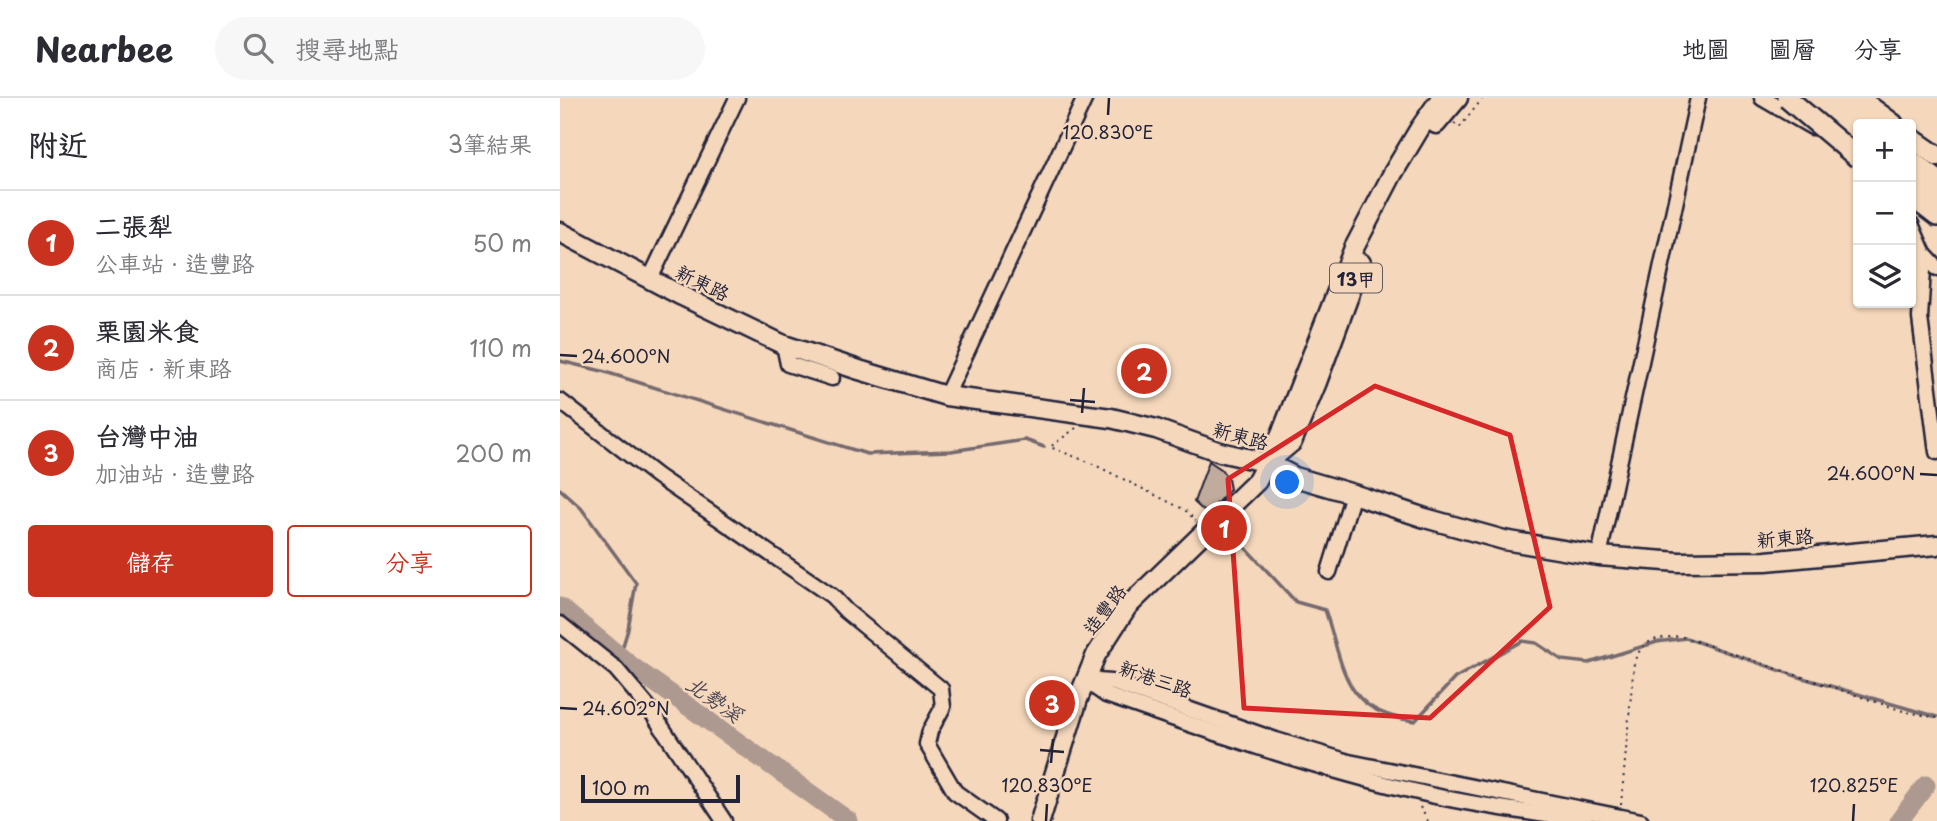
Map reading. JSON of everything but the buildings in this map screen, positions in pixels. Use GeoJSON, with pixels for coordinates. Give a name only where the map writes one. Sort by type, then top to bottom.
{"type":"FeatureCollection","features":[{"type":"Feature","properties":{"kind":"highway"},"geometry":{"type":"LineString","coordinates":[[1787,98],[1853,152]]}},
{"type":"Feature","properties":{"kind":"highway"},"geometry":{"type":"LineString","coordinates":[[1812,98],[1853,134]]}},
{"type":"Feature","properties":{"kind":"highway"},"geometry":{"type":"LineString","coordinates":[[1830,98],[1858,119]]}},
{"type":"Feature","properties":{"kind":"highway"},"geometry":{"type":"LineString","coordinates":[[1858,98],[1885,119]]}},
{"type":"Feature","properties":{"kind":"highway"},"geometry":{"type":"LineString","coordinates":[[1916,141],[1937,156]]}},
{"type":"Feature","properties":{"kind":"highway"},"geometry":{"type":"LineString","coordinates":[[1916,165],[1937,180]]}},
{"type":"Feature","properties":{"kind":"highway"},"geometry":{"type":"LineString","coordinates":[[1915,182],[1937,197]]}},
{"type":"Feature","properties":{"kind":"highway"},"geometry":{"type":"LineString","coordinates":[[1916,201],[1937,216]]}},
{"type":"Feature","properties":{"kind":"main road","name":"造豐路"},"geometry":{"type":"LineString","coordinates":[[1040,821],[1084,680],[1096,655],[1127,607],[1207,532],[1256,481],[1268,463],[1292,442],[1365,252],[1402,178],[1429,133],[1440,103],[1458,98]]}},
{"type":"Feature","properties":{"kind":"main road","name":"新東路"},"geometry":{"type":"LineString","coordinates":[[560,232],[784,345],[946,396],[1089,415],[1156,429],[1220,452],[1268,463],[1295,477],[1504,540],[1600,556],[1679,562],[1766,561],[1937,545]]}},
{"type":"Feature","properties":{"kind":"street"},"geometry":{"type":"LineString","coordinates":[[650,279],[737,98]]}},
{"type":"Feature","properties":{"kind":"street"},"geometry":{"type":"LineString","coordinates":[[946,396],[1085,98]]}},
{"type":"Feature","properties":{"kind":"street"},"geometry":{"type":"LineString","coordinates":[[1600,556],[1698,98]]}},
{"type":"Feature","properties":{"kind":"street"},"geometry":{"type":"LineString","coordinates":[[1762,98],[1853,153]]}},
{"type":"Feature","properties":{"kind":"street"},"geometry":{"type":"LineString","coordinates":[[1830,98],[1853,121]]}},
{"type":"Feature","properties":{"kind":"street"},"geometry":{"type":"LineString","coordinates":[[1916,236],[1924,254],[1937,268]]}},
{"type":"Feature","properties":{"kind":"street"},"geometry":{"type":"LineString","coordinates":[[1924,254],[1920,318],[1937,453]]}},
{"type":"Feature","properties":{"kind":"street"},"geometry":{"type":"LineString","coordinates":[[784,345],[788,364],[832,378]]}},
{"type":"Feature","properties":{"kind":"street"},"geometry":{"type":"LineString","coordinates":[[560,401],[657,476],[832,596],[846,611],[941,689],[943,707],[930,731],[927,744],[955,792],[996,821]]}},
{"type":"Feature","properties":{"kind":"street"},"geometry":{"type":"LineString","coordinates":[[1329,572],[1353,494]]}},
{"type":"Feature","properties":{"kind":"street"},"geometry":{"type":"LineString","coordinates":[[560,624],[616,670],[649,708],[724,821]]}},
{"type":"Feature","properties":{"kind":"street","name":"新港三路"},"geometry":{"type":"LineString","coordinates":[[1084,680],[1111,682],[1276,740],[1349,762],[1622,820],[1641,821]]}},
{"type":"Feature","properties":{"kind":"street","name":"新港三路"},"geometry":{"type":"LineString","coordinates":[[1084,680],[1106,695],[1268,752],[1422,801],[1585,821]]}},
{"type":"Feature","properties":{"kind":"street"},"geometry":{"type":"LineString","coordinates":[[1422,801],[1431,778]]}},
{"type":"Feature","properties":{"kind":"path"},"geometry":{"type":"LineString","coordinates":[[1440,103],[1460,127],[1483,98]]}},
{"type":"Feature","properties":{"kind":"path"},"geometry":{"type":"LineString","coordinates":[[1089,415],[1069,435],[1050,447],[1091,463],[1185,510],[1207,532]]}},
{"type":"Feature","properties":{"kind":"path"},"geometry":{"type":"LineString","coordinates":[[1622,820],[1634,662],[1640,647],[1654,640],[1680,636],[1903,711],[1937,718]]}},
{"type":"Feature","properties":{"kind":"path"},"geometry":{"type":"LineString","coordinates":[[1422,801],[1428,821]]}},
{"type":"Feature","properties":{"kind":"highlighted area"},"geometry":{"type":"Polygon","coordinates":[[[1375,386],[1510,435],[1550,607],[1430,718],[1244,708],[1228,479],[1375,386]]]}},
{"type":"Feature","properties":{"kind":"waterway"},"geometry":{"type":"LineString","coordinates":[[560,361],[602,371],[867,454],[951,451],[1025,440],[1044,447]]}},
{"type":"Feature","properties":{"kind":"waterway"},"geometry":{"type":"LineString","coordinates":[[560,489],[581,508],[636,583],[620,656]]}},
{"type":"Feature","properties":{"kind":"waterway"},"geometry":{"type":"LineString","coordinates":[[1241,543],[1296,602],[1325,610],[1350,684],[1359,697],[1373,708],[1391,716],[1415,721],[1455,678],[1522,641],[1536,643],[1562,660],[1589,663],[1657,642],[1686,638],[1796,676],[1937,717]]}},
{"type":"Feature","properties":{"kind":"waterway","name":"北勢溪"},"geometry":{"type":"LineString","coordinates":[[560,607],[633,667],[849,821]]}},
{"type":"Feature","properties":{"kind":"waterway"},"geometry":{"type":"LineString","coordinates":[[1899,821],[1926,785]]}},
{"type":"Feature","properties":{"kind":"place","name":"栗園米食"},"geometry":{"type":"Point","coordinates":[1144,371]}},
{"type":"Feature","properties":{"kind":"place","name":"二張犁"},"geometry":{"type":"Point","coordinates":[1224,528]}},
{"type":"Feature","properties":{"kind":"place","name":"台灣中油"},"geometry":{"type":"Point","coordinates":[1052,703]}}]}
